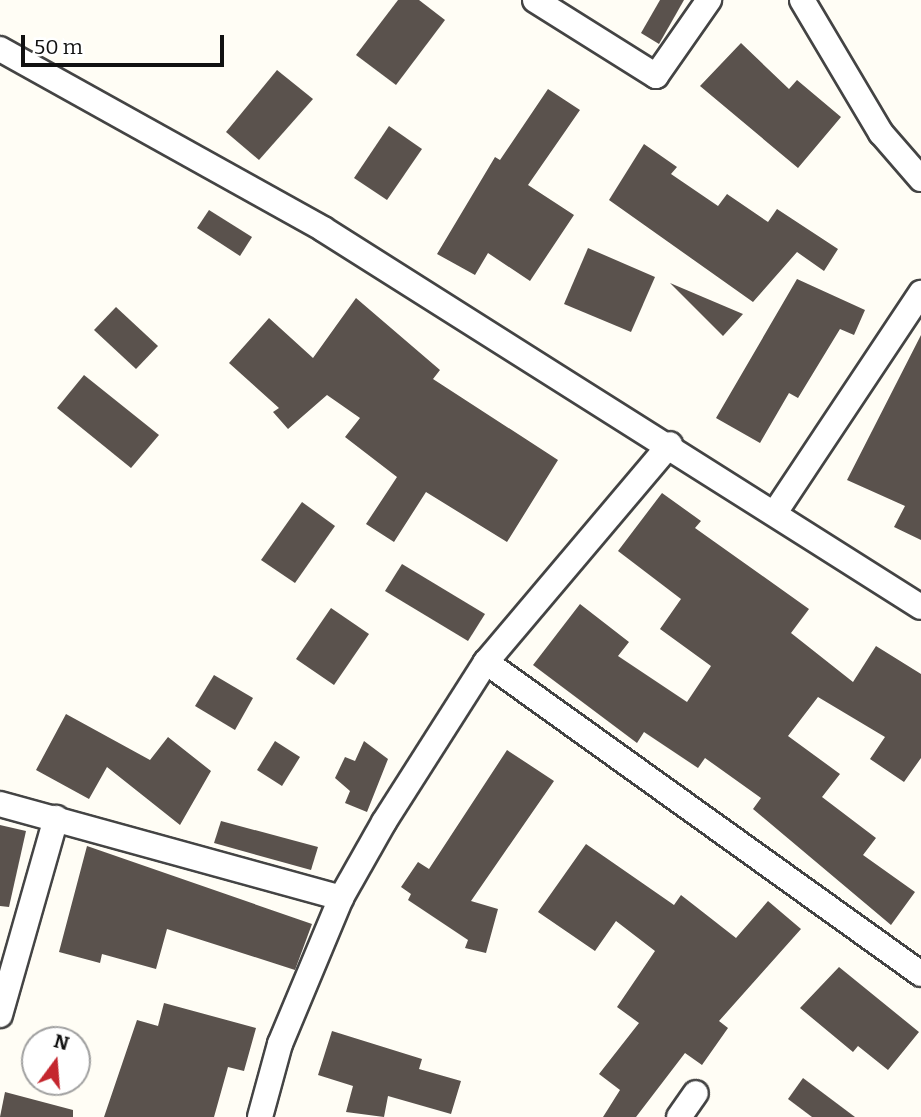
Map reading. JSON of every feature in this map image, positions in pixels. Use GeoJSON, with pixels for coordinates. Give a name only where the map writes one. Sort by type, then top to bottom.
{"type":"FeatureCollection","features":[{"type":"Feature","properties":{"kind":"street"},"geometry":{"type":"LineString","coordinates":[[535,0],[656,76],[709,0]]}},
{"type":"Feature","properties":{"kind":"street"},"geometry":{"type":"LineString","coordinates":[[802,0],[881,133],[921,179]]}},
{"type":"Feature","properties":{"kind":"street"},"geometry":{"type":"LineString","coordinates":[[0,49],[323,229],[776,511],[921,607]]}},
{"type":"Feature","properties":{"kind":"street"},"geometry":{"type":"LineString","coordinates":[[776,511],[921,293]]}},
{"type":"Feature","properties":{"kind":"street"},"geometry":{"type":"LineString","coordinates":[[260,1117],[280,1044],[341,898],[486,662],[670,444]]}},
{"type":"Feature","properties":{"kind":"street"},"geometry":{"type":"LineString","coordinates":[[486,662],[921,974]]}},
{"type":"Feature","properties":{"kind":"street"},"geometry":{"type":"LineString","coordinates":[[0,804],[341,898]]}},
{"type":"Feature","properties":{"kind":"street"},"geometry":{"type":"LineString","coordinates":[[0,1015],[8,979],[56,818]]}},
{"type":"Feature","properties":{"kind":"street"},"geometry":{"type":"LineString","coordinates":[[680,1117],[696,1093]]}},
{"type":"Feature","properties":{"kind":"building"},"geometry":{"type":"Polygon","coordinates":[[[398,0],[419,0],[445,20],[396,85],[356,55],[398,0]]]}},
{"type":"Feature","properties":{"kind":"building"},"geometry":{"type":"Polygon","coordinates":[[[660,0],[684,0],[659,44],[641,33],[660,0]]]}},
{"type":"Feature","properties":{"kind":"building"},"geometry":{"type":"Polygon","coordinates":[[[741,43],[789,89],[797,80],[841,117],[798,168],[700,86],[741,43]]]}},
{"type":"Feature","properties":{"kind":"building"},"geometry":{"type":"Polygon","coordinates":[[[277,70],[313,99],[259,160],[226,132],[277,70]]]}},
{"type":"Feature","properties":{"kind":"building"},"geometry":{"type":"Polygon","coordinates":[[[548,89],[580,110],[528,185],[574,215],[530,281],[488,253],[475,275],[437,254],[495,157],[500,160],[548,89]]]}},
{"type":"Feature","properties":{"kind":"building"},"geometry":{"type":"Polygon","coordinates":[[[389,126],[422,149],[387,200],[354,178],[389,126]]]}},
{"type":"Feature","properties":{"kind":"building"},"geometry":{"type":"Polygon","coordinates":[[[644,144],[677,167],[671,174],[718,206],[727,194],[768,222],[777,209],[838,249],[824,271],[797,252],[753,302],[609,200],[644,144]]]}},
{"type":"Feature","properties":{"kind":"building"},"geometry":{"type":"Polygon","coordinates":[[[209,210],[252,237],[240,256],[197,228],[209,210]]]}},
{"type":"Feature","properties":{"kind":"building"},"geometry":{"type":"Polygon","coordinates":[[[588,248],[655,277],[631,332],[564,304],[588,248]]]}},
{"type":"Feature","properties":{"kind":"building"},"geometry":{"type":"Polygon","coordinates":[[[797,279],[865,310],[854,335],[840,329],[798,398],[789,393],[760,443],[716,418],[797,279]]]}},
{"type":"Feature","properties":{"kind":"building"},"geometry":{"type":"Polygon","coordinates":[[[670,283],[743,314],[723,336],[670,283]]]}},
{"type":"Feature","properties":{"kind":"building"},"geometry":{"type":"Polygon","coordinates":[[[356,298],[440,370],[433,379],[558,460],[507,542],[426,492],[394,542],[366,524],[397,477],[345,437],[360,418],[327,395],[288,429],[273,412],[279,408],[229,363],[269,318],[313,358],[356,298]]]}},
{"type":"Feature","properties":{"kind":"building"},"geometry":{"type":"Polygon","coordinates":[[[116,307],[158,346],[136,369],[94,330],[116,307]]]}},
{"type":"Feature","properties":{"kind":"building"},"geometry":{"type":"Polygon","coordinates":[[[921,335],[921,540],[894,527],[905,506],[847,480],[921,335]]]}},
{"type":"Feature","properties":{"kind":"building"},"geometry":{"type":"Polygon","coordinates":[[[84,375],[159,435],[131,468],[57,408],[84,375]]]}},
{"type":"Feature","properties":{"kind":"building"},"geometry":{"type":"Polygon","coordinates":[[[662,493],[701,521],[695,528],[809,609],[791,633],[853,682],[876,646],[921,674],[921,758],[904,782],[870,759],[885,737],[818,697],[788,736],[840,774],[822,797],[876,838],[863,855],[915,892],[891,925],[753,809],[761,798],[705,758],[698,768],[644,732],[637,743],[533,665],[580,604],[629,642],[618,656],[687,702],[711,666],[660,629],[681,599],[618,551],[662,493]]]}},
{"type":"Feature","properties":{"kind":"building"},"geometry":{"type":"Polygon","coordinates":[[[302,502],[335,526],[295,583],[261,560],[302,502]]]}},
{"type":"Feature","properties":{"kind":"building"},"geometry":{"type":"Polygon","coordinates":[[[402,564],[485,614],[468,641],[385,591],[402,564]]]}},
{"type":"Feature","properties":{"kind":"building"},"geometry":{"type":"Polygon","coordinates":[[[331,608],[369,634],[334,685],[296,659],[331,608]]]}},
{"type":"Feature","properties":{"kind":"building"},"geometry":{"type":"Polygon","coordinates":[[[214,675],[253,698],[235,730],[195,706],[214,675]]]}},
{"type":"Feature","properties":{"kind":"building"},"geometry":{"type":"Polygon","coordinates":[[[66,714],[150,760],[168,737],[211,771],[180,825],[107,767],[89,799],[36,770],[66,714]]]}},
{"type":"Feature","properties":{"kind":"building"},"geometry":{"type":"Polygon","coordinates":[[[275,741],[300,757],[282,786],[257,770],[275,741]]]}},
{"type":"Feature","properties":{"kind":"building"},"geometry":{"type":"Polygon","coordinates":[[[364,741],[388,759],[367,812],[345,803],[350,791],[335,778],[345,757],[355,761],[364,741]]]}},
{"type":"Feature","properties":{"kind":"building"},"geometry":{"type":"Polygon","coordinates":[[[507,750],[554,781],[471,901],[498,909],[486,953],[465,948],[468,940],[408,900],[411,894],[401,887],[418,862],[429,869],[507,750]]]}},
{"type":"Feature","properties":{"kind":"building"},"geometry":{"type":"Polygon","coordinates":[[[221,821],[318,847],[311,870],[214,843],[221,821]]]}},
{"type":"Feature","properties":{"kind":"building"},"geometry":{"type":"Polygon","coordinates":[[[0,825],[26,831],[9,907],[0,906],[0,825]]]}},
{"type":"Feature","properties":{"kind":"building"},"geometry":{"type":"Polygon","coordinates":[[[586,844],[674,905],[681,895],[736,938],[768,901],[801,929],[719,1021],[728,1028],[702,1065],[685,1053],[636,1117],[603,1117],[620,1090],[599,1074],[639,1023],[617,1007],[655,951],[616,921],[595,951],[538,912],[586,844]]]}},
{"type":"Feature","properties":{"kind":"building"},"geometry":{"type":"Polygon","coordinates":[[[87,846],[312,924],[295,970],[167,929],[156,969],[102,954],[100,963],[59,952],[87,846]]]}},
{"type":"Feature","properties":{"kind":"building"},"geometry":{"type":"Polygon","coordinates":[[[839,967],[919,1032],[888,1070],[858,1046],[853,1052],[800,1008],[839,967]]]}},
{"type":"Feature","properties":{"kind":"building"},"geometry":{"type":"Polygon","coordinates":[[[164,1003],[256,1028],[244,1071],[228,1067],[214,1117],[104,1117],[137,1020],[158,1026],[164,1003]]]}},
{"type":"Feature","properties":{"kind":"building"},"geometry":{"type":"Polygon","coordinates":[[[332,1031],[422,1059],[419,1069],[461,1081],[451,1114],[388,1096],[384,1117],[346,1112],[353,1086],[318,1075],[332,1031]]]}},
{"type":"Feature","properties":{"kind":"building"},"geometry":{"type":"Polygon","coordinates":[[[803,1078],[855,1117],[812,1117],[788,1099],[803,1078]]]}},
{"type":"Feature","properties":{"kind":"building"},"geometry":{"type":"Polygon","coordinates":[[[5,1092],[73,1110],[73,1117],[0,1117],[5,1092]]]}}]}
